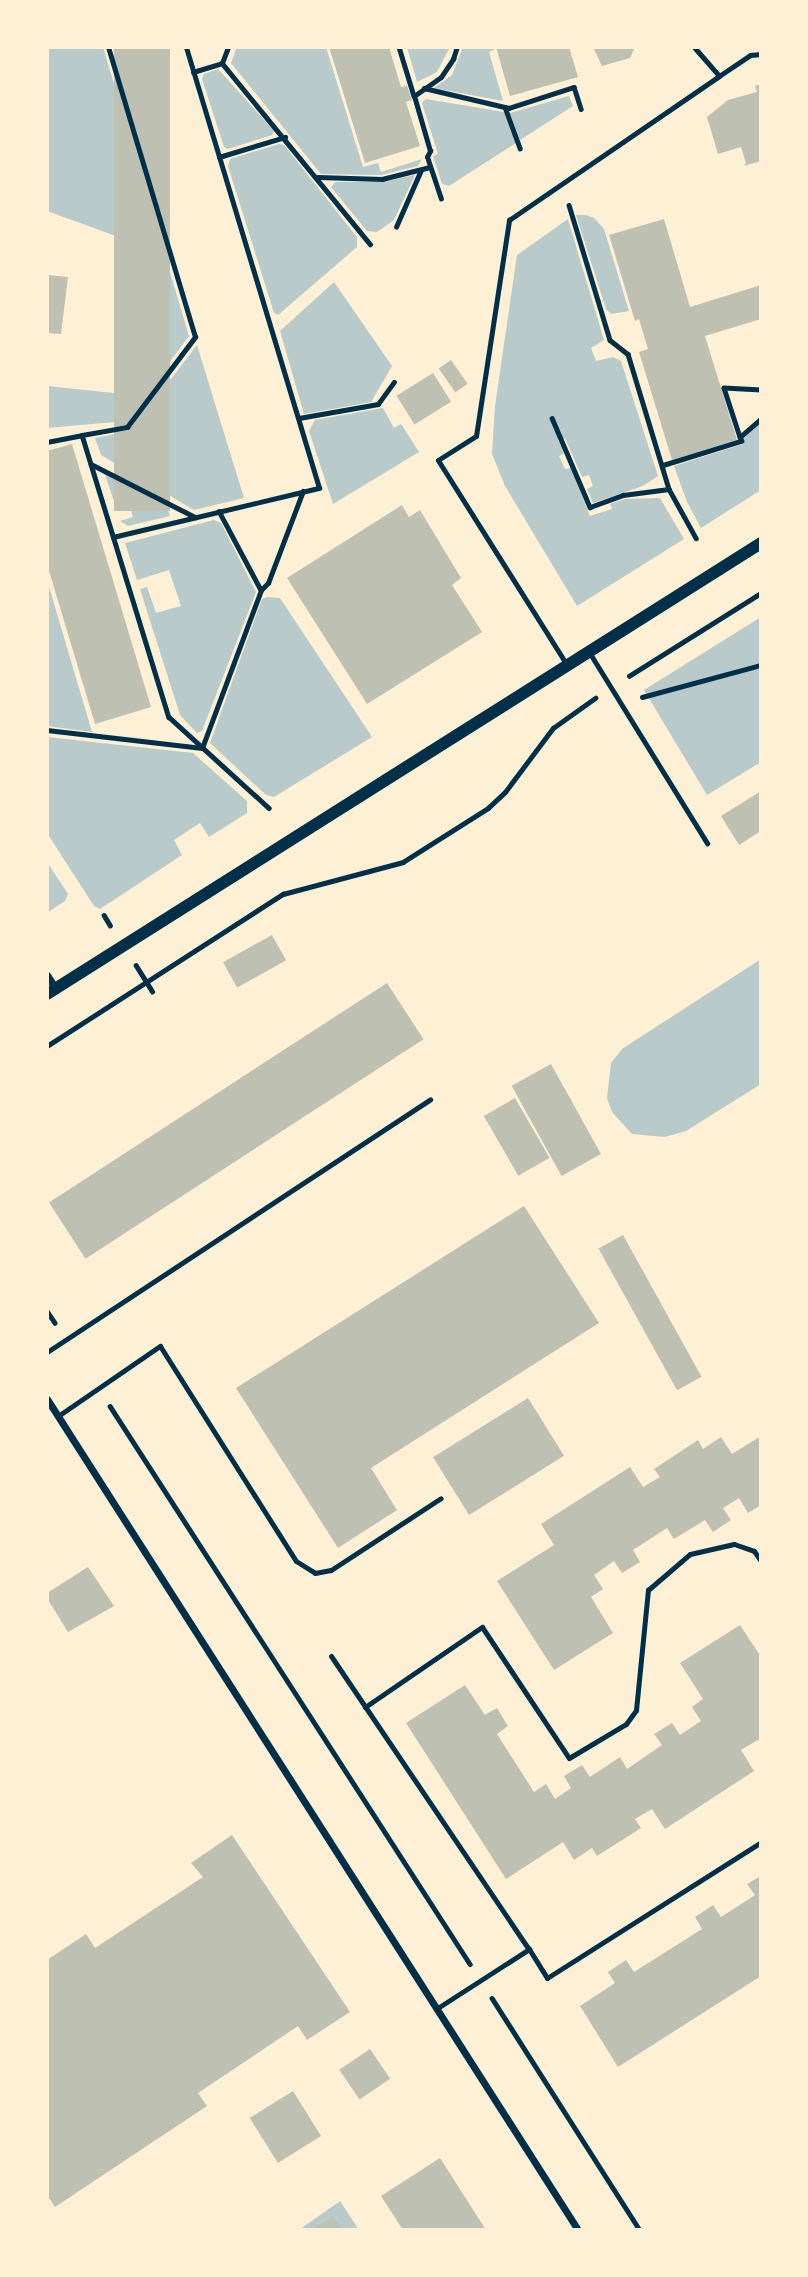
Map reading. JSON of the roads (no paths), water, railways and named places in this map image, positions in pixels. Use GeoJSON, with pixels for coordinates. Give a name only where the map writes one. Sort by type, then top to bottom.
{"type":"FeatureCollection","features":[{"type":"Feature","properties":{"kind":"street"},"geometry":{"type":"LineString","coordinates":[[47,975],[51,991],[761,543]]}},
{"type":"Feature","properties":{"kind":"street"},"geometry":{"type":"LineString","coordinates":[[47,1399],[578,2230]]}},
{"type":"Feature","properties":{"kind":"lane"},"geometry":{"type":"LineString","coordinates":[[694,47],[719,76]]}},
{"type":"Feature","properties":{"kind":"lane"},"geometry":{"type":"LineString","coordinates":[[567,665],[438,460],[477,436],[509,220],[750,55],[761,54]]}},
{"type":"Feature","properties":{"kind":"lane"},"geometry":{"type":"LineString","coordinates":[[589,652],[708,843]]}},
{"type":"Feature","properties":{"kind":"lane"},"geometry":{"type":"LineString","coordinates":[[47,1352],[430,1099]]}},
{"type":"Feature","properties":{"kind":"lane"},"geometry":{"type":"LineString","coordinates":[[58,1416],[160,1346],[296,1560],[315,1573],[331,1570],[441,1498]]}},
{"type":"Feature","properties":{"kind":"lane"},"geometry":{"type":"LineString","coordinates":[[365,1707],[482,1627],[569,1758],[626,1724],[636,1710],[648,1590],[690,1554],[734,1544],[754,1551],[761,1561]]}},
{"type":"Feature","properties":{"kind":"lane"},"geometry":{"type":"LineString","coordinates":[[331,1656],[547,1979],[761,1842]]}},
{"type":"Feature","properties":{"kind":"lane"},"geometry":{"type":"LineString","coordinates":[[436,2009],[529,1949]]}}]}
